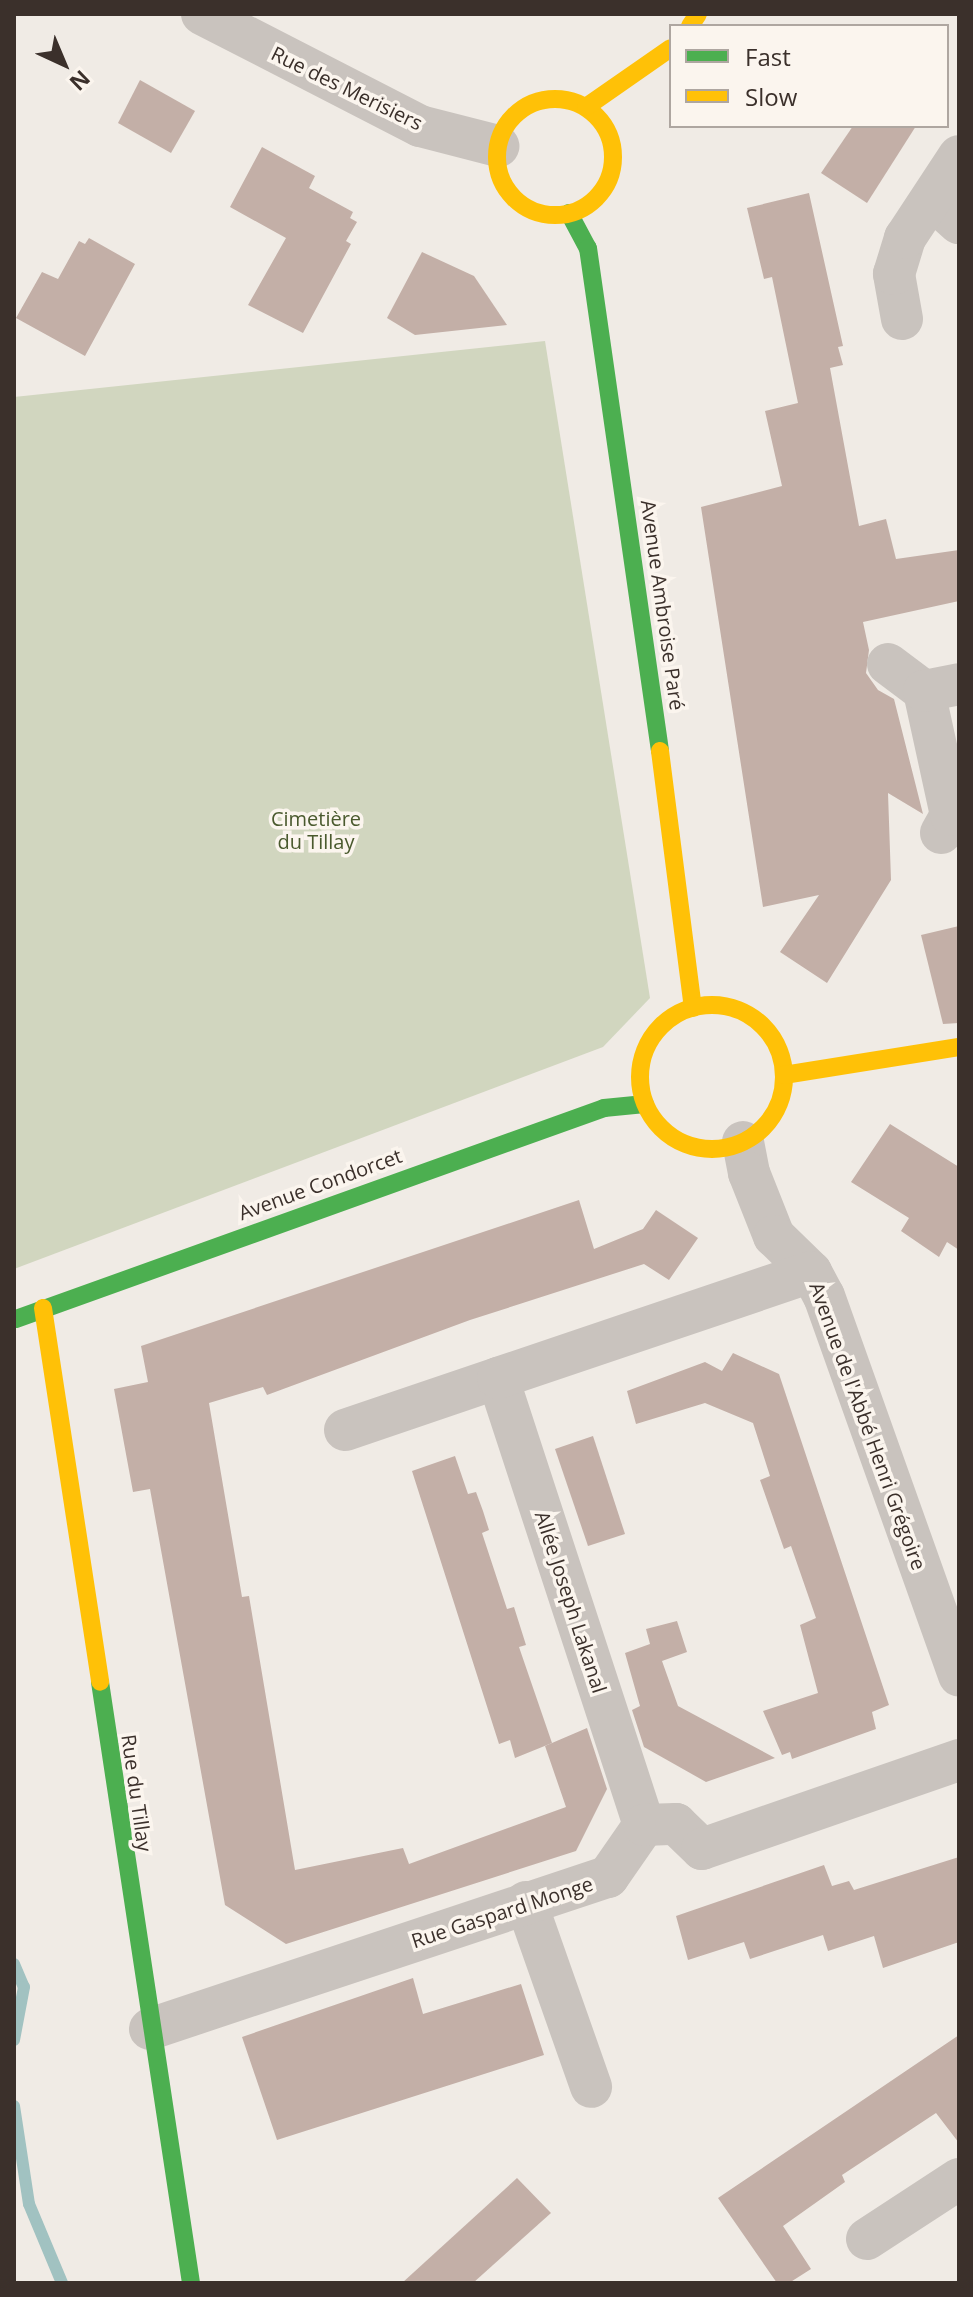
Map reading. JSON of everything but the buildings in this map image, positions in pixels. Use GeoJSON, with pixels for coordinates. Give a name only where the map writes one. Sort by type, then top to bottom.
{"type":"FeatureCollection","features":[{"type":"Feature","properties":{"kind":"street","name":"Rue des Merisiers"},"geometry":{"type":"LineString","coordinates":[[202,14],[420,126],[498,146]]}},
{"type":"Feature","properties":{"kind":"street"},"geometry":{"type":"LineString","coordinates":[[586,107],[669,49]]}},
{"type":"Feature","properties":{"kind":"street"},"geometry":{"type":"LineString","coordinates":[[559,99],[586,107],[610,135],[612,172],[591,203],[569,213],[531,210],[511,194],[499,171],[498,146],[513,117],[531,104],[559,99]]}},
{"type":"Feature","properties":{"kind":"street"},"geometry":{"type":"LineString","coordinates":[[902,319],[894,274],[905,238],[945,211],[959,156]]}},
{"type":"Feature","properties":{"kind":"street","name":"Avenue Ambroise Paré"},"geometry":{"type":"LineString","coordinates":[[569,213],[588,248],[634,552],[693,1008]]}},
{"type":"Feature","properties":{"kind":"street"},"geometry":{"type":"LineString","coordinates":[[888,664],[942,688],[951,815],[941,833]]}},
{"type":"Feature","properties":{"kind":"street"},"geometry":{"type":"LineString","coordinates":[[719,1005],[744,1012],[764,1028],[779,1050],[784,1075],[774,1115],[743,1142],[725,1149],[685,1144],[654,1121],[645,1104],[640,1084],[647,1045],[675,1016],[693,1008],[719,1005]]}},
{"type":"Feature","properties":{"kind":"street"},"geometry":{"type":"LineString","coordinates":[[784,1075],[959,1047]]}},
{"type":"Feature","properties":{"kind":"street","name":"Avenue Condorcet"},"geometry":{"type":"LineString","coordinates":[[14,1319],[604,1108],[645,1104]]}},
{"type":"Feature","properties":{"kind":"street","name":"Avenue de l'Abbé Henri Grégoire"},"geometry":{"type":"LineString","coordinates":[[743,1142],[749,1173],[774,1236],[811,1272],[824,1296],[959,1676]]}},
{"type":"Feature","properties":{"kind":"street"},"geometry":{"type":"LineString","coordinates":[[345,1430],[811,1272]]}},
{"type":"Feature","properties":{"kind":"street","name":"Rue du Tillay"},"geometry":{"type":"LineString","coordinates":[[43,1308],[150,2029],[191,2283]]}},
{"type":"Feature","properties":{"kind":"street","name":"Allée Joseph Lakanal"},"geometry":{"type":"LineString","coordinates":[[498,1378],[644,1825]]}},
{"type":"Feature","properties":{"kind":"street"},"geometry":{"type":"LineString","coordinates":[[644,1825],[676,1824],[702,1849],[959,1760]]}},
{"type":"Feature","properties":{"kind":"street","name":"Rue Gaspard Monge"},"geometry":{"type":"LineString","coordinates":[[150,2029],[608,1877],[644,1825]]}},
{"type":"Feature","properties":{"kind":"street"},"geometry":{"type":"LineString","coordinates":[[526,1902],[591,2087]]}},
{"type":"Feature","properties":{"kind":"street"},"geometry":{"type":"LineString","coordinates":[[867,2239],[959,2179]]}},
{"type":"Feature","properties":{"kind":"green space","name":"Cimetière du Tillay"},"geometry":{"type":"Polygon","coordinates":[[[545,341],[650,998],[603,1047],[14,1269],[14,397],[545,341]]]}},
{"type":"Feature","properties":{"kind":"waterway"},"geometry":{"type":"LineString","coordinates":[[14,1964],[24,1987],[14,2040]]}},
{"type":"Feature","properties":{"kind":"waterway"},"geometry":{"type":"LineString","coordinates":[[14,2106],[29,2204],[62,2283]]}},
{"type":"Feature","properties":{"kind":"traffic: fast"},"geometry":{"type":"LineString","coordinates":[[569,213],[588,248],[660,751]]}},
{"type":"Feature","properties":{"kind":"traffic: fast"},"geometry":{"type":"LineString","coordinates":[[16,1319],[604,1108],[645,1104]]}},
{"type":"Feature","properties":{"kind":"traffic: fast"},"geometry":{"type":"LineString","coordinates":[[100,1682],[191,2283]]}},
{"type":"Feature","properties":{"kind":"traffic: slow"},"geometry":{"type":"LineString","coordinates":[[691,24],[698,14]]}},
{"type":"Feature","properties":{"kind":"traffic: slow"},"geometry":{"type":"LineString","coordinates":[[586,107],[669,49]]}},
{"type":"Feature","properties":{"kind":"traffic: slow"},"geometry":{"type":"LineString","coordinates":[[555,99],[577,103],[596,116],[609,135],[613,157],[609,179],[596,198],[577,211],[555,215],[533,211],[514,198],[501,179],[497,157],[501,135],[514,116],[533,103],[555,99]]}},
{"type":"Feature","properties":{"kind":"traffic: slow"},"geometry":{"type":"LineString","coordinates":[[660,751],[693,1008]]}},
{"type":"Feature","properties":{"kind":"traffic: slow"},"geometry":{"type":"LineString","coordinates":[[712,1005],[739,1011],[763,1026],[778,1050],[784,1077],[778,1104],[763,1128],[739,1143],[712,1149],[685,1143],[661,1128],[646,1104],[640,1077],[646,1050],[661,1026],[685,1011],[712,1005]]}},
{"type":"Feature","properties":{"kind":"traffic: slow"},"geometry":{"type":"LineString","coordinates":[[784,1075],[959,1047]]}},
{"type":"Feature","properties":{"kind":"traffic: slow"},"geometry":{"type":"LineString","coordinates":[[43,1308],[100,1682]]}}]}
